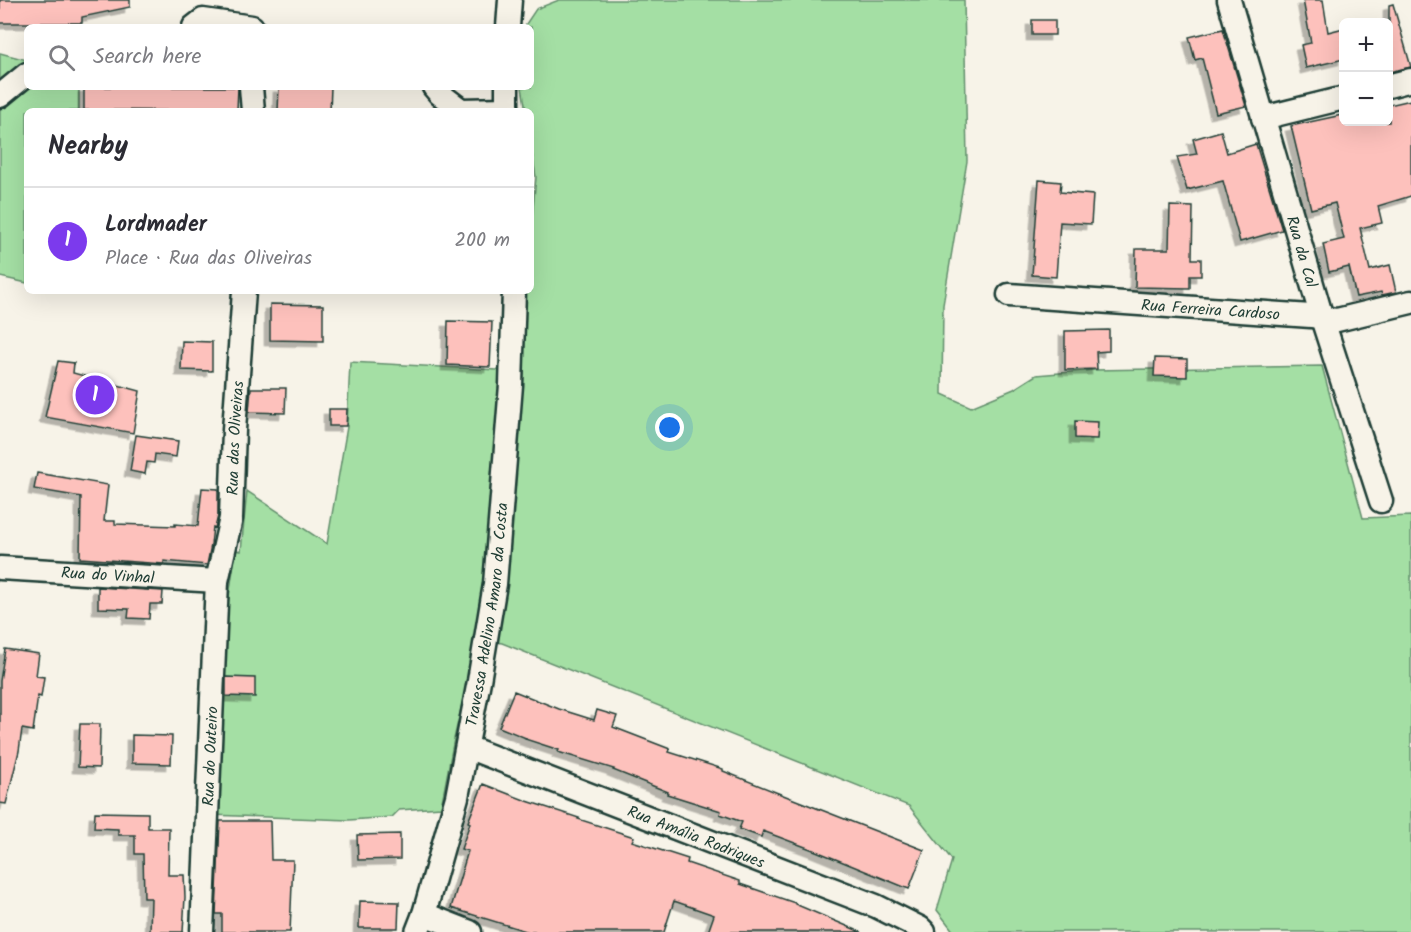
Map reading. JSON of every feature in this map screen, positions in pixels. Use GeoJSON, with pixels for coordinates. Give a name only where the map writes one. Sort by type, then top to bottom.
{"type":"FeatureCollection","features":[{"type":"Feature","properties":{"kind":"street"},"geometry":{"type":"LineString","coordinates":[[508,24],[510,0]]}},
{"type":"Feature","properties":{"kind":"street","name":"Rua da Cal"},"geometry":{"type":"LineString","coordinates":[[1229,0],[1322,318],[1381,501]]}},
{"type":"Feature","properties":{"kind":"street"},"geometry":{"type":"LineString","coordinates":[[198,24],[203,20],[231,24]]}},
{"type":"Feature","properties":{"kind":"street"},"geometry":{"type":"LineString","coordinates":[[0,96],[24,76]]}},
{"type":"Feature","properties":{"kind":"street"},"geometry":{"type":"LineString","coordinates":[[1393,85],[1411,80]]}},
{"type":"Feature","properties":{"kind":"street"},"geometry":{"type":"LineString","coordinates":[[251,90],[253,108]]}},
{"type":"Feature","properties":{"kind":"street"},"geometry":{"type":"LineString","coordinates":[[437,90],[458,108]]}},
{"type":"Feature","properties":{"kind":"street"},"geometry":{"type":"LineString","coordinates":[[1263,118],[1339,99]]}},
{"type":"Feature","properties":{"kind":"street"},"geometry":{"type":"LineString","coordinates":[[472,108],[507,102]]}},
{"type":"Feature","properties":{"kind":"street","name":"Rua das Oliveiras"},"geometry":{"type":"LineString","coordinates":[[217,582],[231,518],[234,430],[244,294]]}},
{"type":"Feature","properties":{"kind":"street","name":"Travessa Adelino Amaro da Costa"},"geometry":{"type":"LineString","coordinates":[[421,923],[457,797],[495,584],[510,385],[514,294]]}},
{"type":"Feature","properties":{"kind":"street","name":"Rua Ferreira Cardoso"},"geometry":{"type":"LineString","coordinates":[[1008,295],[1337,320],[1411,302]]}},
{"type":"Feature","properties":{"kind":"street","name":"Rua do Vinhal"},"geometry":{"type":"LineString","coordinates":[[1,574],[217,582]]}},
{"type":"Feature","properties":{"kind":"street","name":"Rua do Outeiro"},"geometry":{"type":"LineString","coordinates":[[202,932],[217,582]]}},
{"type":"Feature","properties":{"kind":"street","name":"Rua Amália Rodrigues"},"geometry":{"type":"LineString","coordinates":[[467,747],[876,906],[924,932]]}},
{"type":"Feature","properties":{"kind":"street"},"geometry":{"type":"LineString","coordinates":[[421,923],[470,932]]}},
{"type":"Feature","properties":{"kind":"green space"},"geometry":{"type":"Polygon","coordinates":[[[559,0],[964,0],[967,161],[943,305],[942,394],[971,407],[1014,389],[1036,375],[1095,370],[1322,366],[1363,518],[1411,516],[1411,932],[954,932],[937,910],[952,860],[909,806],[502,643],[477,639],[441,807],[399,810],[392,817],[349,820],[211,815],[225,623],[236,550],[241,551],[247,491],[327,544],[347,427],[350,362],[497,370],[520,347],[525,294],[534,294],[536,177],[534,108],[526,108],[522,90],[534,90],[534,24],[526,24],[536,9],[559,0]]]}},
{"type":"Feature","properties":{"kind":"green space"},"geometry":{"type":"Polygon","coordinates":[[[0,53],[24,59],[24,90],[79,90],[79,108],[24,108],[24,282],[0,277],[0,53]]]}},
{"type":"Feature","properties":{"kind":"building"},"geometry":{"type":"Polygon","coordinates":[[[0,0],[130,0],[130,7],[82,17],[82,23],[0,23],[0,0]]]}},
{"type":"Feature","properties":{"kind":"building"},"geometry":{"type":"Polygon","coordinates":[[[1303,0],[1323,0],[1328,32],[1339,29],[1339,60],[1306,68],[1301,45],[1311,43],[1303,0]]]}},
{"type":"Feature","properties":{"kind":"building"},"geometry":{"type":"Polygon","coordinates":[[[1393,4],[1411,67],[1393,71],[1393,18],[1389,18],[1389,5],[1393,4]]]}},
{"type":"Feature","properties":{"kind":"building"},"geometry":{"type":"Polygon","coordinates":[[[1032,20],[1055,20],[1055,35],[1032,35],[1032,20]]]}},
{"type":"Feature","properties":{"kind":"building"},"geometry":{"type":"Polygon","coordinates":[[[1223,29],[1246,106],[1216,113],[1202,58],[1195,60],[1189,37],[1223,29]]]}},
{"type":"Feature","properties":{"kind":"building"},"geometry":{"type":"Polygon","coordinates":[[[84,90],[238,90],[237,108],[84,108],[84,90]]]}},
{"type":"Feature","properties":{"kind":"building"},"geometry":{"type":"Polygon","coordinates":[[[279,90],[331,90],[330,108],[278,108],[279,90]]]}},
{"type":"Feature","properties":{"kind":"building"},"geometry":{"type":"Polygon","coordinates":[[[1411,100],[1411,196],[1378,206],[1382,223],[1360,228],[1370,270],[1390,265],[1396,292],[1382,295],[1381,292],[1356,297],[1349,267],[1329,272],[1323,244],[1344,239],[1335,203],[1311,209],[1291,126],[1339,116],[1339,126],[1393,126],[1393,104],[1411,100]]]}},
{"type":"Feature","properties":{"kind":"building"},"geometry":{"type":"Polygon","coordinates":[[[1221,131],[1227,153],[1256,144],[1282,230],[1240,242],[1223,181],[1187,190],[1177,157],[1197,154],[1193,139],[1221,131]]]}},
{"type":"Feature","properties":{"kind":"building"},"geometry":{"type":"Polygon","coordinates":[[[1039,180],[1061,182],[1060,192],[1093,195],[1091,224],[1060,222],[1056,277],[1032,275],[1039,180]]]}},
{"type":"Feature","properties":{"kind":"building"},"geometry":{"type":"Polygon","coordinates":[[[1170,206],[1193,207],[1192,259],[1201,259],[1201,276],[1190,276],[1190,288],[1135,287],[1136,249],[1169,249],[1170,206]]]}},
{"type":"Feature","properties":{"kind":"building"},"geometry":{"type":"Polygon","coordinates":[[[270,304],[323,305],[323,341],[270,340],[270,304]]]}},
{"type":"Feature","properties":{"kind":"building"},"geometry":{"type":"Polygon","coordinates":[[[448,321],[492,322],[490,367],[447,365],[448,321]]]}},
{"type":"Feature","properties":{"kind":"building"},"geometry":{"type":"Polygon","coordinates":[[[1109,330],[1109,351],[1096,352],[1097,369],[1065,370],[1065,331],[1109,330]]]}},
{"type":"Feature","properties":{"kind":"building"},"geometry":{"type":"Polygon","coordinates":[[[182,341],[212,342],[212,371],[181,370],[182,341]]]}},
{"type":"Feature","properties":{"kind":"building"},"geometry":{"type":"Polygon","coordinates":[[[1155,358],[1187,359],[1187,377],[1154,376],[1155,358]]]}},
{"type":"Feature","properties":{"kind":"building"},"geometry":{"type":"Polygon","coordinates":[[[58,361],[74,363],[73,373],[140,391],[133,433],[45,417],[58,361]]]}},
{"type":"Feature","properties":{"kind":"building"},"geometry":{"type":"Polygon","coordinates":[[[251,388],[286,388],[285,413],[249,412],[251,388]]]}},
{"type":"Feature","properties":{"kind":"building"},"geometry":{"type":"Polygon","coordinates":[[[329,409],[347,409],[346,426],[329,426],[329,409]]]}},
{"type":"Feature","properties":{"kind":"building"},"geometry":{"type":"Polygon","coordinates":[[[1075,421],[1098,422],[1097,439],[1075,438],[1075,421]]]}},
{"type":"Feature","properties":{"kind":"building"},"geometry":{"type":"Polygon","coordinates":[[[136,435],[178,441],[176,457],[155,454],[154,463],[147,462],[145,474],[130,471],[136,435]]]}},
{"type":"Feature","properties":{"kind":"building"},"geometry":{"type":"Polygon","coordinates":[[[37,473],[108,485],[104,521],[115,521],[115,524],[198,526],[202,488],[218,489],[218,516],[215,528],[213,527],[207,565],[80,558],[81,497],[34,489],[37,473]]]}},
{"type":"Feature","properties":{"kind":"building"},"geometry":{"type":"Polygon","coordinates":[[[98,587],[163,591],[162,604],[150,604],[149,619],[128,618],[129,609],[98,608],[98,587]]]}},
{"type":"Feature","properties":{"kind":"building"},"geometry":{"type":"Polygon","coordinates":[[[5,649],[39,654],[36,676],[44,677],[41,697],[38,696],[33,731],[22,729],[6,804],[0,803],[0,681],[5,649]]]}},
{"type":"Feature","properties":{"kind":"building"},"geometry":{"type":"Polygon","coordinates":[[[226,677],[255,678],[255,697],[226,696],[226,677]]]}},
{"type":"Feature","properties":{"kind":"building"},"geometry":{"type":"Polygon","coordinates":[[[514,691],[594,720],[597,710],[617,716],[613,727],[670,749],[669,752],[723,769],[723,771],[924,850],[909,889],[763,831],[761,837],[739,829],[742,822],[720,814],[721,811],[667,794],[668,792],[614,769],[558,752],[559,750],[525,739],[499,727],[514,691]]]}},
{"type":"Feature","properties":{"kind":"building"},"geometry":{"type":"Polygon","coordinates":[[[80,724],[100,724],[99,768],[78,767],[80,724]]]}},
{"type":"Feature","properties":{"kind":"building"},"geometry":{"type":"Polygon","coordinates":[[[132,735],[172,736],[171,764],[132,763],[132,735]]]}},
{"type":"Feature","properties":{"kind":"building"},"geometry":{"type":"Polygon","coordinates":[[[483,784],[634,837],[632,841],[688,859],[687,863],[740,881],[740,884],[795,903],[861,932],[708,932],[714,915],[674,901],[664,932],[529,932],[451,908],[468,851],[461,849],[470,823],[468,822],[483,784]]]}},
{"type":"Feature","properties":{"kind":"building"},"geometry":{"type":"Polygon","coordinates":[[[95,812],[148,813],[148,828],[169,828],[168,875],[184,875],[183,932],[150,932],[151,898],[144,898],[143,854],[135,854],[135,835],[118,835],[118,829],[94,828],[95,812]]]}},
{"type":"Feature","properties":{"kind":"building"},"geometry":{"type":"Polygon","coordinates":[[[220,821],[270,821],[271,860],[293,860],[290,932],[222,932],[222,914],[216,914],[220,821]]]}},
{"type":"Feature","properties":{"kind":"building"},"geometry":{"type":"Polygon","coordinates":[[[400,834],[400,859],[358,860],[357,835],[400,834]]]}},
{"type":"Feature","properties":{"kind":"building"},"geometry":{"type":"Polygon","coordinates":[[[360,901],[399,902],[398,928],[359,928],[360,901]]]}},
{"type":"Feature","properties":{"kind":"place","name":"Lordmader"},"geometry":{"type":"Point","coordinates":[95,395]}}]}
